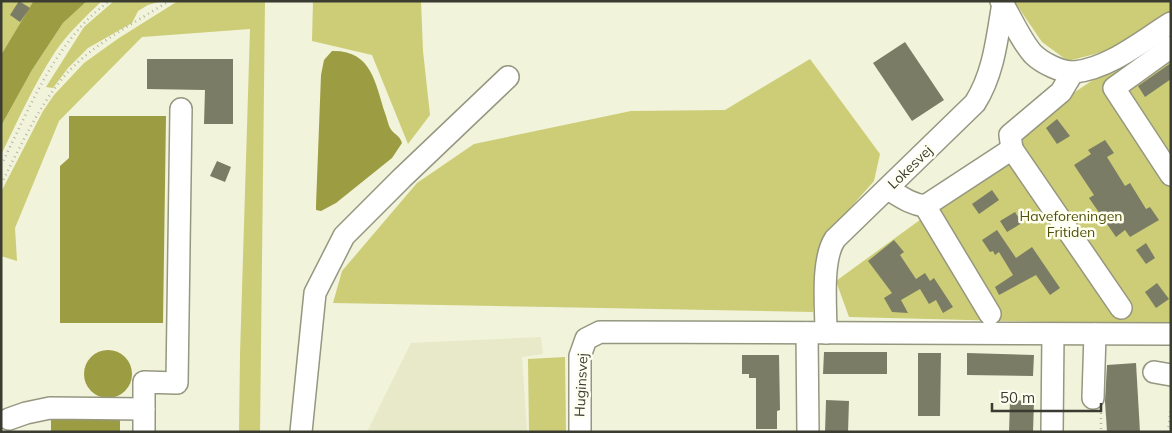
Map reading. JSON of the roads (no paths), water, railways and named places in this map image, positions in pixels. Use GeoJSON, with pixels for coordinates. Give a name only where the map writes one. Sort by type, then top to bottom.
{"type":"FeatureCollection","features":[{"type":"Feature","properties":{"kind":"street"},"geometry":{"type":"LineString","coordinates":[[1002,2],[1032,53],[1041,61],[1074,72],[1092,68],[1114,58],[1171,23]]}},
{"type":"Feature","properties":{"kind":"street","name":"Lokesvej"},"geometry":{"type":"LineString","coordinates":[[808,432],[816,333],[831,246],[835,239],[975,103],[990,70],[1002,2]]}},
{"type":"Feature","properties":{"kind":"street"},"geometry":{"type":"LineString","coordinates":[[1171,47],[1114,88],[1171,175]]}},
{"type":"Feature","properties":{"kind":"street"},"geometry":{"type":"LineString","coordinates":[[1074,72],[1061,92],[1010,135],[1012,149],[1120,308]]}},
{"type":"Feature","properties":{"kind":"street"},"geometry":{"type":"LineString","coordinates":[[301,432],[315,293],[344,236],[508,76]]}},
{"type":"Feature","properties":{"kind":"street"},"geometry":{"type":"LineString","coordinates":[[144,432],[144,382],[177,383],[181,109]]}},
{"type":"Feature","properties":{"kind":"street"},"geometry":{"type":"LineString","coordinates":[[888,189],[907,201],[925,206],[1012,149]]}},
{"type":"Feature","properties":{"kind":"street"},"geometry":{"type":"LineString","coordinates":[[925,206],[990,314]]}},
{"type":"Feature","properties":{"kind":"street","name":"Huginsvej"},"geometry":{"type":"LineString","coordinates":[[580,432],[580,356],[586,339],[600,332],[816,333]]}},
{"type":"Feature","properties":{"kind":"street"},"geometry":{"type":"LineString","coordinates":[[816,333],[1171,334]]}},
{"type":"Feature","properties":{"kind":"street"},"geometry":{"type":"LineString","coordinates":[[1052,432],[1054,334]]}},
{"type":"Feature","properties":{"kind":"street"},"geometry":{"type":"LineString","coordinates":[[1093,398],[1095,334]]}},
{"type":"Feature","properties":{"kind":"street"},"geometry":{"type":"LineString","coordinates":[[8,419],[50,408],[144,409]]}},
{"type":"Feature","properties":{"kind":"park label","name":"Haveforeningen Fritiden"},"geometry":{"type":"Point","coordinates":[1071,224]}}]}
